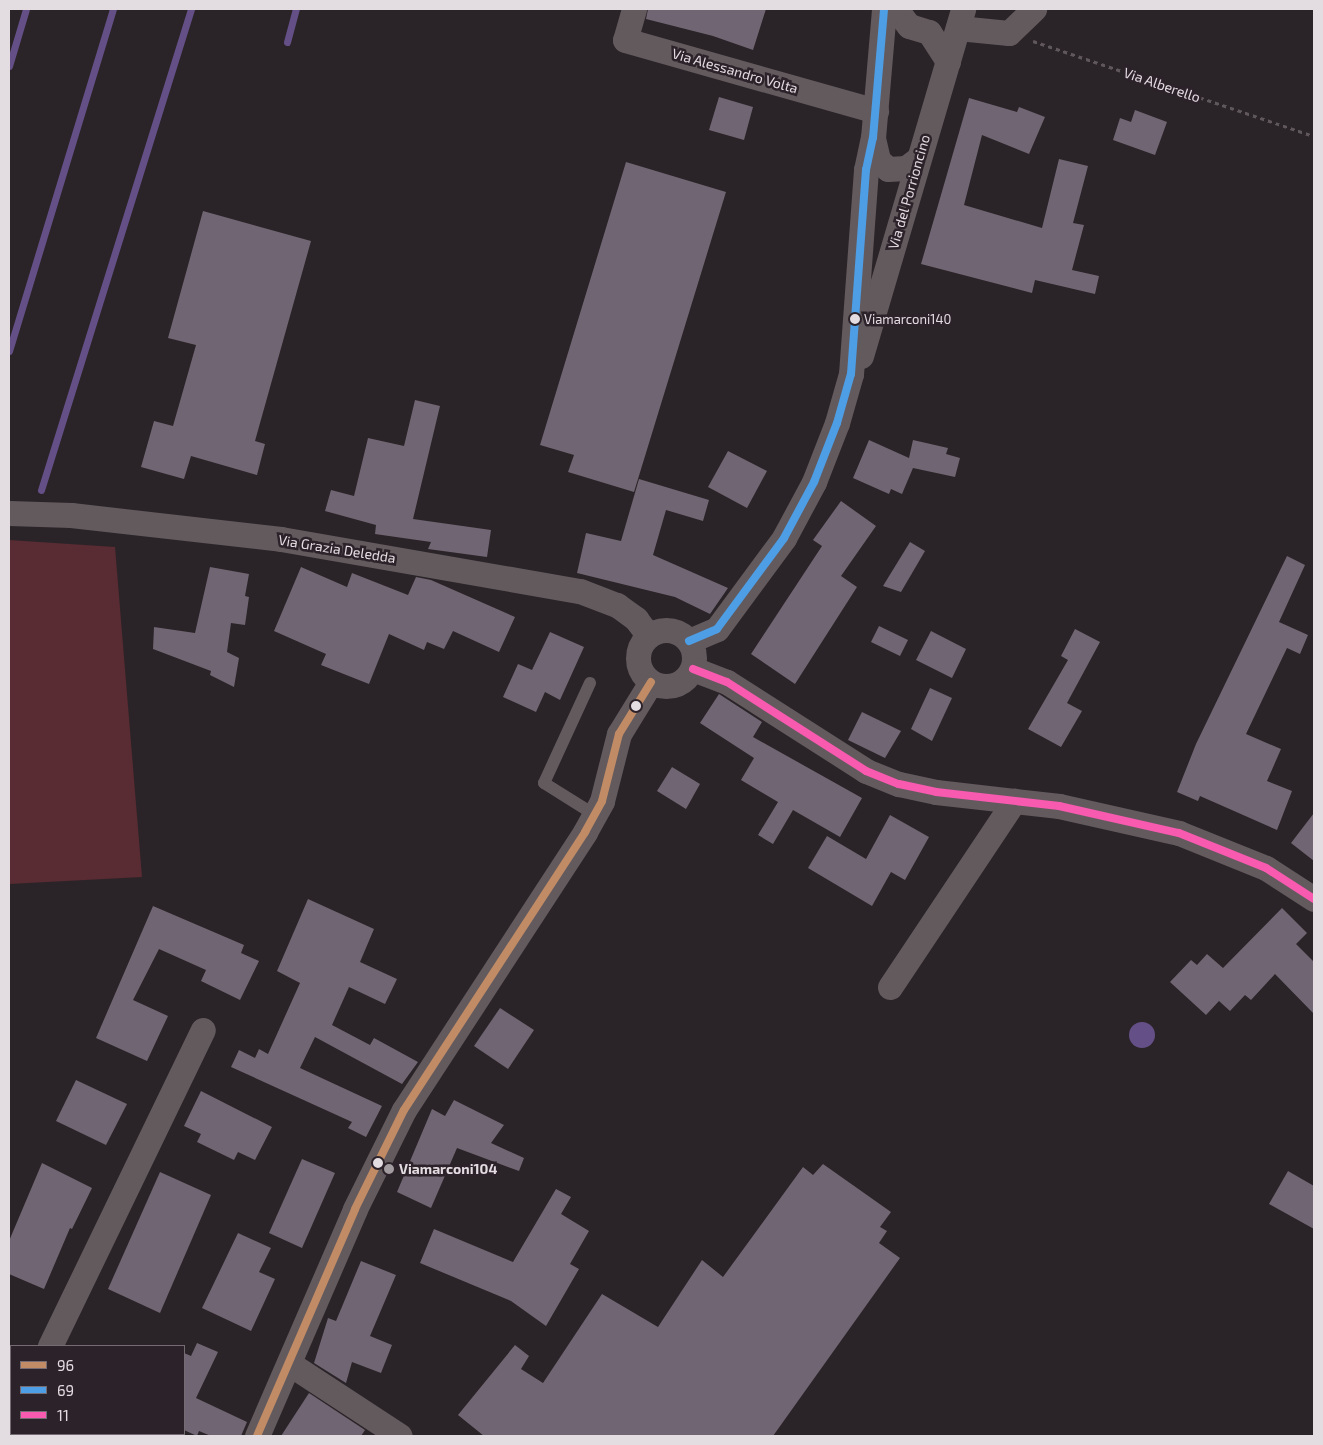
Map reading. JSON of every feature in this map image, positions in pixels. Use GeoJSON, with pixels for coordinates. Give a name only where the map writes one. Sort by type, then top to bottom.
{"type":"FeatureCollection","features":[{"type":"Feature","properties":{"kind":"street","name":"Via Alessandro Volta"},"geometry":{"type":"LineString","coordinates":[[634,9],[625,40],[876,110]]}},
{"type":"Feature","properties":{"kind":"street"},"geometry":{"type":"LineString","coordinates":[[689,641],[717,629],[784,538],[826,453],[851,374],[866,179],[876,110],[884,9]]}},
{"type":"Feature","properties":{"kind":"street"},"geometry":{"type":"LineString","coordinates":[[882,44],[912,22],[960,19],[1009,33],[1034,9]]}},
{"type":"Feature","properties":{"kind":"street","name":"Via del Porrioncino"},"geometry":{"type":"LineString","coordinates":[[851,374],[864,348],[960,19]]}},
{"type":"Feature","properties":{"kind":"street"},"geometry":{"type":"LineString","coordinates":[[912,22],[948,60]]}},
{"type":"Feature","properties":{"kind":"street"},"geometry":{"type":"LineString","coordinates":[[873,138],[878,160],[888,169],[906,168],[918,159]]}},
{"type":"Feature","properties":{"kind":"street","name":"Via Grazia Deledda"},"geometry":{"type":"LineString","coordinates":[[9,513],[70,515],[281,539],[580,591],[617,605],[636,619],[649,636]]}},
{"type":"Feature","properties":{"kind":"street"},"geometry":{"type":"LineString","coordinates":[[668,630],[682,634],[689,641],[693,650],[693,669],[688,677],[671,687],[651,682],[643,676],[638,657],[640,647],[649,636],[668,630]]}},
{"type":"Feature","properties":{"kind":"street"},"geometry":{"type":"LineString","coordinates":[[693,669],[727,682],[866,772],[899,784],[936,792],[1059,806],[1179,833],[1266,868],[1314,900]]}},
{"type":"Feature","properties":{"kind":"street"},"geometry":{"type":"LineString","coordinates":[[257,1436],[290,1364],[355,1209],[404,1110],[595,816],[619,734],[651,682]]}},
{"type":"Feature","properties":{"kind":"street"},"geometry":{"type":"LineString","coordinates":[[890,987],[1014,801]]}},
{"type":"Feature","properties":{"kind":"street"},"geometry":{"type":"LineString","coordinates":[[50,1345],[203,1030]]}},
{"type":"Feature","properties":{"kind":"street"},"geometry":{"type":"LineString","coordinates":[[290,1364],[400,1436]]}},
{"type":"Feature","properties":{"kind":"lane"},"geometry":{"type":"LineString","coordinates":[[590,683],[544,783],[595,816]]}},
{"type":"Feature","properties":{"kind":"path","name":"Via Alberello"},"geometry":{"type":"LineString","coordinates":[[1009,33],[1314,136]]}},
{"type":"Feature","properties":{"kind":"shaded area"},"geometry":{"type":"Polygon","coordinates":[[[9,540],[115,547],[142,877],[9,884],[9,540]]]}},
{"type":"Feature","properties":{"kind":"shaded area"},"geometry":{"type":"Polygon","coordinates":[[[1142,1022],[1151,1026],[1155,1035],[1151,1044],[1142,1048],[1133,1044],[1129,1035],[1133,1026],[1142,1022]]]}},
{"type":"Feature","properties":{"kind":"building"},"geometry":{"type":"Polygon","coordinates":[[[648,9],[766,9],[753,50],[713,36],[646,19],[648,9]]]}},
{"type":"Feature","properties":{"kind":"building"},"geometry":{"type":"Polygon","coordinates":[[[719,97],[753,107],[744,140],[709,130],[719,97]]]}},
{"type":"Feature","properties":{"kind":"building"},"geometry":{"type":"Polygon","coordinates":[[[969,98],[1017,112],[1019,107],[1045,117],[1029,154],[982,135],[964,205],[1042,228],[1059,159],[1088,166],[1073,223],[1084,225],[1072,270],[1099,276],[1095,294],[1035,280],[1032,293],[921,264],[969,98]]]}},
{"type":"Feature","properties":{"kind":"building"},"geometry":{"type":"Polygon","coordinates":[[[1135,110],[1167,122],[1155,155],[1113,140],[1120,118],[1131,122],[1135,110]]]}},
{"type":"Feature","properties":{"kind":"building"},"geometry":{"type":"Polygon","coordinates":[[[626,162],[726,192],[634,492],[568,472],[574,455],[540,445],[626,162]]]}},
{"type":"Feature","properties":{"kind":"building"},"geometry":{"type":"Polygon","coordinates":[[[203,211],[311,241],[255,441],[265,444],[257,475],[191,456],[184,479],[141,467],[154,421],[173,426],[196,345],[168,338],[203,211]]]}},
{"type":"Feature","properties":{"kind":"building"},"geometry":{"type":"Polygon","coordinates":[[[415,400],[440,406],[413,519],[491,530],[487,557],[428,549],[431,542],[375,534],[376,525],[325,511],[331,490],[354,496],[368,438],[404,446],[415,400]]]}},
{"type":"Feature","properties":{"kind":"building"},"geometry":{"type":"Polygon","coordinates":[[[869,440],[909,458],[913,440],[948,448],[946,454],[960,458],[955,477],[913,468],[902,494],[891,489],[889,494],[853,478],[869,440]]]}},
{"type":"Feature","properties":{"kind":"building"},"geometry":{"type":"Polygon","coordinates":[[[728,451],[767,471],[747,508],[708,487],[728,451]]]}},
{"type":"Feature","properties":{"kind":"building"},"geometry":{"type":"Polygon","coordinates":[[[639,479],[709,500],[703,521],[666,510],[653,555],[728,588],[710,614],[675,597],[577,573],[586,533],[621,541],[639,479]]]}},
{"type":"Feature","properties":{"kind":"building"},"geometry":{"type":"Polygon","coordinates":[[[841,501],[876,526],[841,576],[857,587],[795,684],[751,654],[822,546],[813,540],[841,501]]]}},
{"type":"Feature","properties":{"kind":"building"},"geometry":{"type":"Polygon","coordinates":[[[910,542],[925,551],[901,592],[883,586],[910,542]]]}},
{"type":"Feature","properties":{"kind":"building"},"geometry":{"type":"Polygon","coordinates":[[[1287,556],[1305,565],[1279,622],[1308,635],[1300,654],[1287,648],[1246,734],[1281,749],[1267,781],[1292,791],[1277,830],[1200,796],[1198,801],[1177,792],[1196,744],[1287,556]]]}},
{"type":"Feature","properties":{"kind":"building"},"geometry":{"type":"Polygon","coordinates":[[[210,567],[249,574],[245,596],[249,597],[245,625],[231,623],[227,652],[239,658],[234,687],[210,675],[211,671],[153,649],[154,627],[195,633],[210,567]]]}},
{"type":"Feature","properties":{"kind":"building"},"geometry":{"type":"Polygon","coordinates":[[[301,567],[347,587],[352,573],[408,595],[416,577],[431,580],[515,617],[499,652],[453,631],[444,649],[427,642],[424,650],[389,634],[369,684],[321,665],[326,654],[274,631],[301,567]]]}},
{"type":"Feature","properties":{"kind":"building"},"geometry":{"type":"Polygon","coordinates":[[[879,626],[908,640],[900,656],[871,642],[879,626]]]}},
{"type":"Feature","properties":{"kind":"building"},"geometry":{"type":"Polygon","coordinates":[[[1075,629],[1100,642],[1067,703],[1082,711],[1061,747],[1028,729],[1068,660],[1061,656],[1075,629]]]}},
{"type":"Feature","properties":{"kind":"building"},"geometry":{"type":"Polygon","coordinates":[[[931,631],[966,649],[952,678],[916,660],[931,631]]]}},
{"type":"Feature","properties":{"kind":"building"},"geometry":{"type":"Polygon","coordinates":[[[550,632],[584,647],[560,700],[545,692],[536,712],[503,697],[518,664],[532,670],[550,632]]]}},
{"type":"Feature","properties":{"kind":"building"},"geometry":{"type":"Polygon","coordinates":[[[930,688],[952,698],[932,741],[911,729],[930,688]]]}},
{"type":"Feature","properties":{"kind":"building"},"geometry":{"type":"Polygon","coordinates":[[[719,694],[762,722],[753,737],[862,798],[840,837],[793,810],[773,844],[758,835],[778,802],[741,780],[754,758],[700,723],[719,694]]]}},
{"type":"Feature","properties":{"kind":"building"},"geometry":{"type":"Polygon","coordinates":[[[862,712],[901,731],[885,758],[848,740],[862,712]]]}},
{"type":"Feature","properties":{"kind":"building"},"geometry":{"type":"Polygon","coordinates":[[[672,767],[700,784],[686,809],[657,791],[672,767]]]}},
{"type":"Feature","properties":{"kind":"building"},"geometry":{"type":"Polygon","coordinates":[[[1314,813],[1314,861],[1291,843],[1314,813]]]}},
{"type":"Feature","properties":{"kind":"building"},"geometry":{"type":"Polygon","coordinates":[[[890,815],[929,837],[905,880],[891,872],[872,906],[808,868],[827,836],[866,859],[890,815]]]}},
{"type":"Feature","properties":{"kind":"building"},"geometry":{"type":"Polygon","coordinates":[[[308,899],[374,929],[360,962],[397,979],[385,1004],[349,987],[332,1025],[370,1045],[374,1038],[418,1062],[402,1084],[315,1037],[300,1068],[382,1106],[366,1137],[348,1128],[352,1122],[231,1067],[239,1050],[255,1058],[259,1049],[268,1054],[300,983],[277,971],[308,899]]]}},
{"type":"Feature","properties":{"kind":"building"},"geometry":{"type":"Polygon","coordinates":[[[153,906],[244,945],[241,953],[259,961],[240,1000],[201,981],[206,970],[159,949],[133,1000],[168,1016],[147,1061],[96,1038],[153,906]]]}},
{"type":"Feature","properties":{"kind":"building"},"geometry":{"type":"Polygon","coordinates":[[[1282,908],[1307,933],[1296,944],[1314,962],[1314,1014],[1275,974],[1251,1000],[1245,995],[1230,1011],[1219,1001],[1206,1015],[1170,982],[1191,960],[1197,965],[1207,954],[1223,968],[1282,908]]]}},
{"type":"Feature","properties":{"kind":"building"},"geometry":{"type":"Polygon","coordinates":[[[500,1008],[534,1030],[508,1069],[474,1046],[500,1008]]]}},
{"type":"Feature","properties":{"kind":"building"},"geometry":{"type":"Polygon","coordinates":[[[76,1080],[127,1104],[106,1145],[56,1121],[76,1080]]]}},
{"type":"Feature","properties":{"kind":"building"},"geometry":{"type":"Polygon","coordinates":[[[201,1091],[272,1127],[255,1160],[238,1152],[234,1160],[197,1142],[201,1134],[184,1126],[201,1091]]]}},
{"type":"Feature","properties":{"kind":"building"},"geometry":{"type":"Polygon","coordinates":[[[454,1100],[504,1125],[491,1143],[524,1158],[519,1171],[457,1148],[431,1208],[397,1192],[432,1109],[445,1116],[454,1100]]]}},
{"type":"Feature","properties":{"kind":"building"},"geometry":{"type":"Polygon","coordinates":[[[302,1159],[335,1173],[302,1248],[269,1233],[302,1159]]]}},
{"type":"Feature","properties":{"kind":"building"},"geometry":{"type":"Polygon","coordinates":[[[42,1163],[92,1188],[72,1229],[70,1228],[44,1289],[9,1274],[9,1241],[42,1163]]]}},
{"type":"Feature","properties":{"kind":"building"},"geometry":{"type":"Polygon","coordinates":[[[823,1164],[891,1212],[880,1227],[887,1231],[879,1243],[900,1258],[773,1436],[484,1436],[458,1415],[515,1345],[529,1356],[521,1369],[543,1383],[602,1294],[658,1327],[702,1260],[723,1277],[803,1167],[813,1175],[823,1164]]]}},
{"type":"Feature","properties":{"kind":"building"},"geometry":{"type":"Polygon","coordinates":[[[1288,1171],[1314,1186],[1314,1229],[1269,1204],[1288,1171]]]}},
{"type":"Feature","properties":{"kind":"building"},"geometry":{"type":"Polygon","coordinates":[[[160,1172],[211,1195],[160,1313],[108,1289],[160,1172]]]}},
{"type":"Feature","properties":{"kind":"building"},"geometry":{"type":"Polygon","coordinates":[[[556,1189],[571,1197],[561,1214],[589,1231],[570,1264],[579,1269],[546,1326],[511,1301],[420,1263],[434,1229],[513,1262],[556,1189]]]}},
{"type":"Feature","properties":{"kind":"building"},"geometry":{"type":"Polygon","coordinates":[[[238,1233],[271,1248],[259,1272],[275,1279],[251,1331],[202,1308],[238,1233]]]}},
{"type":"Feature","properties":{"kind":"building"},"geometry":{"type":"Polygon","coordinates":[[[361,1261],[396,1275],[370,1336],[392,1345],[381,1373],[352,1362],[346,1383],[314,1363],[328,1318],[336,1321],[361,1261]]]}},
{"type":"Feature","properties":{"kind":"building"},"geometry":{"type":"Polygon","coordinates":[[[197,1343],[218,1352],[196,1398],[247,1422],[241,1436],[211,1436],[199,1431],[197,1436],[185,1430],[185,1353],[191,1356],[197,1343]]]}},
{"type":"Feature","properties":{"kind":"building"},"geometry":{"type":"Polygon","coordinates":[[[309,1393],[365,1430],[361,1436],[281,1436],[309,1393]]]}},
{"type":"Feature","properties":{"kind":"waterway"},"geometry":{"type":"LineString","coordinates":[[9,66],[26,9]]}},
{"type":"Feature","properties":{"kind":"waterway"},"geometry":{"type":"LineString","coordinates":[[9,351],[113,9]]}},
{"type":"Feature","properties":{"kind":"waterway"},"geometry":{"type":"LineString","coordinates":[[41,490],[191,9]]}},
{"type":"Feature","properties":{"kind":"waterway"},"geometry":{"type":"LineString","coordinates":[[287,42],[296,9]]}},
{"type":"Feature","properties":{"kind":"transit line","name":"69"},"geometry":{"type":"LineString","coordinates":[[689,641],[717,629],[784,538],[814,482],[837,423],[851,374],[866,170],[873,138],[884,9]]}},
{"type":"Feature","properties":{"kind":"transit line","name":"11"},"geometry":{"type":"LineString","coordinates":[[693,669],[727,682],[866,771],[899,784],[936,792],[1059,806],[1179,833],[1266,868],[1314,899]]}},
{"type":"Feature","properties":{"kind":"transit line","name":"96"},"geometry":{"type":"LineString","coordinates":[[257,1436],[355,1209],[404,1110],[585,832],[602,801],[619,734],[651,682]]}},
{"type":"Feature","properties":{"kind":"place","name":"Viamarconi140"},"geometry":{"type":"Point","coordinates":[855,319]}},
{"type":"Feature","properties":{"kind":"place","name":"Viamarconi104"},"geometry":{"type":"Point","coordinates":[389,1169]}}]}
